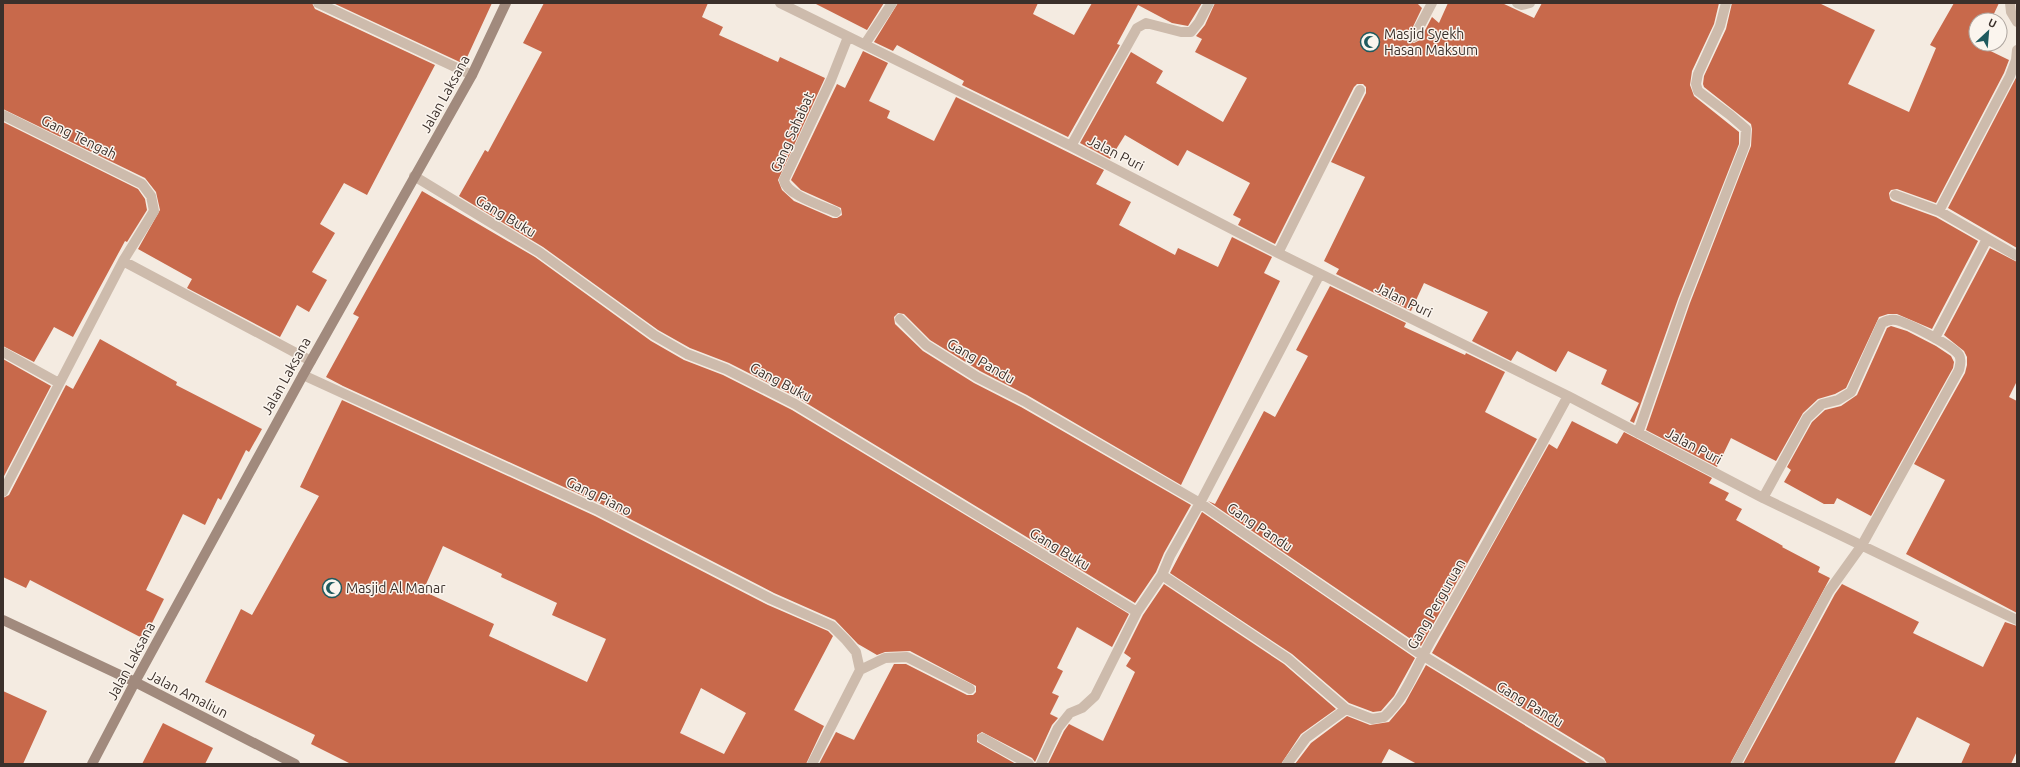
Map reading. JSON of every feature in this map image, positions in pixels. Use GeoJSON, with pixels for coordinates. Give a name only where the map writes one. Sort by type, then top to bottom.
{"type":"FeatureCollection","features":[{"type":"Feature","properties":{"kind":"street"},"geometry":{"type":"LineString","coordinates":[[318,3],[472,75]]}},
{"type":"Feature","properties":{"kind":"street","name":"Jalan Laksana"},"geometry":{"type":"LineString","coordinates":[[92,764],[134,682],[303,375],[472,75],[506,3]]}},
{"type":"Feature","properties":{"kind":"street","name":"Jalan Puri"},"geometry":{"type":"LineString","coordinates":[[780,3],[1072,146],[1278,253],[1568,396],[1763,498],[2017,620]]}},
{"type":"Feature","properties":{"kind":"street"},"geometry":{"type":"LineString","coordinates":[[865,44],[892,3]]}},
{"type":"Feature","properties":{"kind":"street"},"geometry":{"type":"LineString","coordinates":[[1072,146],[1137,28],[1146,24],[1181,32],[1191,32],[1199,22],[1209,3]]}},
{"type":"Feature","properties":{"kind":"street"},"geometry":{"type":"LineString","coordinates":[[1414,37],[1432,3]]}},
{"type":"Feature","properties":{"kind":"street"},"geometry":{"type":"LineString","coordinates":[[1517,3],[1522,5],[1530,3]]}},
{"type":"Feature","properties":{"kind":"street"},"geometry":{"type":"LineString","coordinates":[[1638,433],[1684,300],[1745,145],[1746,129],[1698,91],[1696,84],[1698,74],[1720,26],[1726,3]]}},
{"type":"Feature","properties":{"kind":"street"},"geometry":{"type":"LineString","coordinates":[[2010,3],[2011,12],[2017,22]]}},
{"type":"Feature","properties":{"kind":"street","name":"Gang Sahabat"},"geometry":{"type":"LineString","coordinates":[[836,212],[792,192],[784,184],[784,180],[831,80],[848,37]]}},
{"type":"Feature","properties":{"kind":"street"},"geometry":{"type":"LineString","coordinates":[[1939,211],[2010,76],[2016,60],[2017,50]]}},
{"type":"Feature","properties":{"kind":"street"},"geometry":{"type":"LineString","coordinates":[[1278,253],[1360,90]]}},
{"type":"Feature","properties":{"kind":"street","name":"Gang Tengah"},"geometry":{"type":"LineString","coordinates":[[3,116],[142,184],[151,196],[154,211],[123,261]]}},
{"type":"Feature","properties":{"kind":"street","name":"Gang Buku"},"geometry":{"type":"LineString","coordinates":[[414,176],[539,252],[654,335],[687,354],[726,369],[794,404],[1137,612]]}},
{"type":"Feature","properties":{"kind":"street"},"geometry":{"type":"LineString","coordinates":[[1895,195],[1939,211],[2017,256]]}},
{"type":"Feature","properties":{"kind":"street"},"geometry":{"type":"LineString","coordinates":[[1935,338],[1987,239]]}},
{"type":"Feature","properties":{"kind":"street"},"geometry":{"type":"LineString","coordinates":[[3,492],[123,261],[311,361]]}},
{"type":"Feature","properties":{"kind":"street"},"geometry":{"type":"LineString","coordinates":[[1041,764],[1058,728],[1070,713],[1082,708],[1095,696],[1137,612],[1162,575],[1170,556],[1200,503],[1320,274]]}},
{"type":"Feature","properties":{"kind":"street","name":"Gang Pandu"},"geometry":{"type":"LineString","coordinates":[[900,319],[926,345],[977,377],[1024,401],[1200,503],[1422,655],[1601,764]]}},
{"type":"Feature","properties":{"kind":"street"},"geometry":{"type":"LineString","coordinates":[[1736,764],[1829,591],[1862,545],[1959,370],[1961,361],[1959,355],[1935,338],[1897,320],[1888,320],[1882,323],[1851,392],[1838,400],[1822,404],[1807,418],[1763,498]]}},
{"type":"Feature","properties":{"kind":"street"},"geometry":{"type":"LineString","coordinates":[[3,352],[59,383]]}},
{"type":"Feature","properties":{"kind":"street","name":"Gang Piano"},"geometry":{"type":"LineString","coordinates":[[303,375],[598,510],[771,599],[832,626],[856,652],[860,670]]}},
{"type":"Feature","properties":{"kind":"street","name":"Gang Perguruan"},"geometry":{"type":"LineString","coordinates":[[1162,575],[1288,659],[1346,709],[1372,719],[1384,717],[1404,690],[1422,655],[1504,515],[1568,396]]}},
{"type":"Feature","properties":{"kind":"street","name":"Jalan Amaliun"},"geometry":{"type":"LineString","coordinates":[[3,620],[134,682],[295,764]]}},
{"type":"Feature","properties":{"kind":"street"},"geometry":{"type":"LineString","coordinates":[[812,764],[860,670],[885,658],[907,658],[970,689]]}},
{"type":"Feature","properties":{"kind":"street"},"geometry":{"type":"LineString","coordinates":[[1287,764],[1306,738],[1346,709]]}},
{"type":"Feature","properties":{"kind":"street"},"geometry":{"type":"LineString","coordinates":[[982,738],[1029,764]]}},
{"type":"Feature","properties":{"kind":"building"},"geometry":{"type":"Polygon","coordinates":[[[3,3],[312,3],[315,9],[435,65],[367,195],[344,183],[320,224],[335,233],[312,272],[327,280],[309,312],[297,305],[280,337],[187,288],[192,279],[138,249],[160,210],[156,192],[145,178],[3,109],[3,3]]]}},
{"type":"Feature","properties":{"kind":"building"},"geometry":{"type":"Polygon","coordinates":[[[333,3],[492,3],[464,64],[333,3]]]}},
{"type":"Feature","properties":{"kind":"building"},"geometry":{"type":"Polygon","coordinates":[[[544,3],[708,3],[702,17],[723,27],[719,35],[778,62],[780,57],[825,78],[778,180],[782,190],[794,201],[833,218],[837,218],[842,215],[841,208],[801,190],[791,180],[837,84],[845,88],[863,51],[888,63],[869,101],[890,111],[887,118],[934,141],[956,97],[1104,170],[1096,184],[1131,202],[1119,225],[1175,255],[1178,248],[1218,267],[1232,237],[1272,257],[1264,273],[1280,281],[1181,485],[1027,395],[980,371],[930,340],[904,314],[898,313],[894,317],[895,324],[923,351],[974,383],[1021,407],[1191,505],[1164,553],[1156,572],[1135,603],[798,398],[729,363],[690,348],[658,330],[543,247],[459,196],[485,150],[488,152],[542,52],[523,43],[544,3]]]}},
{"type":"Feature","properties":{"kind":"building"},"geometry":{"type":"Polygon","coordinates":[[[814,3],[884,3],[867,30],[814,3]]]}},
{"type":"Feature","properties":{"kind":"building"},"geometry":{"type":"Polygon","coordinates":[[[898,3],[1038,3],[1033,14],[1074,35],[1092,3],[1202,3],[1188,26],[1172,23],[1138,5],[1117,44],[1120,45],[1068,137],[962,85],[964,81],[897,45],[893,51],[874,42],[898,3]]]}},
{"type":"Feature","properties":{"kind":"building"},"geometry":{"type":"Polygon","coordinates":[[[1215,3],[1417,3],[1422,8],[1408,37],[1409,41],[1414,43],[1420,40],[1432,17],[1439,23],[1448,3],[1502,3],[1534,18],[1542,3],[1719,3],[1714,24],[1692,71],[1690,85],[1694,96],[1739,132],[1739,144],[1678,299],[1634,423],[1630,421],[1639,403],[1601,384],[1607,370],[1568,351],[1556,372],[1517,351],[1511,361],[1472,341],[1488,312],[1424,283],[1411,311],[1336,274],[1339,269],[1324,261],[1365,177],[1331,162],[1366,93],[1366,87],[1363,84],[1357,84],[1354,87],[1275,244],[1238,225],[1241,219],[1233,215],[1250,183],[1187,150],[1178,166],[1125,135],[1110,159],[1080,143],[1131,52],[1163,71],[1156,83],[1223,122],[1247,78],[1195,52],[1202,39],[1196,36],[1205,25],[1215,3]]]}},
{"type":"Feature","properties":{"kind":"building"},"geometry":{"type":"Polygon","coordinates":[[[1732,3],[1819,3],[1875,30],[1848,84],[1909,112],[1936,48],[1930,45],[1954,3],[1999,3],[1995,12],[1968,12],[1968,52],[1992,52],[2009,60],[2004,73],[1936,203],[1897,189],[1891,190],[1889,193],[1892,201],[1936,217],[1978,241],[1932,329],[1897,314],[1888,314],[1879,317],[1846,388],[1835,394],[1818,399],[1803,413],[1776,461],[1731,438],[1717,467],[1646,430],[1690,303],[1751,146],[1751,124],[1704,87],[1703,84],[1704,76],[1726,29],[1732,3]]]}},
{"type":"Feature","properties":{"kind":"building"},"geometry":{"type":"Polygon","coordinates":[[[2017,76],[2017,248],[1948,208],[2017,76]]]}},
{"type":"Feature","properties":{"kind":"building"},"geometry":{"type":"Polygon","coordinates":[[[3,122],[138,189],[145,199],[147,210],[127,242],[125,241],[73,337],[54,327],[34,362],[3,346],[3,122]]]}},
{"type":"Feature","properties":{"kind":"building"},"geometry":{"type":"Polygon","coordinates":[[[422,191],[535,257],[651,341],[684,360],[723,375],[792,410],[1129,614],[1112,647],[1077,627],[1057,668],[1063,671],[1052,693],[1059,696],[1050,714],[1058,718],[1052,725],[1035,762],[1032,758],[982,732],[977,735],[977,742],[1016,764],[819,764],[836,732],[854,740],[894,664],[906,664],[967,695],[973,695],[976,692],[976,686],[910,651],[885,652],[877,655],[858,644],[835,620],[774,593],[601,504],[326,377],[359,317],[353,314],[422,191]]]}},
{"type":"Feature","properties":{"kind":"building"},"geometry":{"type":"Polygon","coordinates":[[[1990,248],[2017,262],[2017,381],[2009,397],[2017,401],[2017,613],[1906,554],[1945,480],[1914,464],[1965,373],[1967,365],[1967,357],[1964,351],[1944,335],[1990,248]]]}},
{"type":"Feature","properties":{"kind":"building"},"geometry":{"type":"Polygon","coordinates":[[[1330,286],[1406,323],[1404,327],[1465,355],[1466,353],[1505,372],[1485,412],[1537,439],[1421,646],[1208,501],[1215,504],[1264,411],[1275,417],[1308,356],[1296,350],[1330,286]]]}},
{"type":"Feature","properties":{"kind":"building"},"geometry":{"type":"Polygon","coordinates":[[[1891,326],[1907,331],[1936,346],[1951,356],[1954,362],[1953,368],[1871,516],[1837,498],[1834,504],[1824,504],[1784,482],[1791,470],[1787,467],[1812,422],[1825,410],[1841,406],[1857,395],[1887,328],[1891,326]]]}},
{"type":"Feature","properties":{"kind":"building"},"geometry":{"type":"Polygon","coordinates":[[[100,339],[177,382],[176,385],[262,429],[249,452],[246,450],[221,500],[218,498],[205,525],[183,514],[146,590],[164,599],[144,639],[30,580],[26,588],[3,577],[3,498],[9,495],[66,385],[73,389],[100,339]]]}},
{"type":"Feature","properties":{"kind":"building"},"geometry":{"type":"Polygon","coordinates":[[[3,359],[51,386],[3,478],[3,359]]]}},
{"type":"Feature","properties":{"kind":"building"},"geometry":{"type":"Polygon","coordinates":[[[342,400],[595,516],[768,605],[828,631],[833,636],[794,710],[824,726],[806,764],[351,764],[311,744],[315,735],[205,682],[241,609],[252,615],[319,496],[300,487],[342,400]],[[443,546],[423,591],[494,624],[489,636],[587,682],[606,639],[552,615],[557,603],[501,577],[502,574],[443,546]],[[701,688],[680,733],[724,754],[746,713],[701,688]]]}},
{"type":"Feature","properties":{"kind":"building"},"geometry":{"type":"Polygon","coordinates":[[[1572,421],[1617,444],[1624,432],[1712,478],[1709,483],[1729,493],[1725,500],[1742,509],[1736,520],[1820,567],[1818,572],[1830,578],[1730,764],[1607,764],[1604,758],[1432,653],[1549,444],[1557,449],[1572,421]]]}},
{"type":"Feature","properties":{"kind":"building"},"geometry":{"type":"Polygon","coordinates":[[[1202,512],[1415,658],[1394,696],[1381,711],[1373,712],[1349,703],[1292,654],[1170,573],[1202,512]]]}},
{"type":"Feature","properties":{"kind":"building"},"geometry":{"type":"Polygon","coordinates":[[[1164,584],[1284,664],[1336,709],[1301,734],[1281,764],[1048,764],[1069,724],[1103,741],[1135,672],[1126,666],[1131,658],[1124,653],[1143,615],[1164,584]]]}},
{"type":"Feature","properties":{"kind":"building"},"geometry":{"type":"Polygon","coordinates":[[[1842,584],[1919,622],[1913,633],[1983,667],[2005,622],[2017,626],[2017,751],[2011,764],[1961,764],[1970,744],[1917,717],[1894,764],[1743,764],[1835,594],[1842,584]]]}},
{"type":"Feature","properties":{"kind":"building"},"geometry":{"type":"Polygon","coordinates":[[[1426,665],[1588,764],[1417,764],[1389,749],[1381,764],[1295,764],[1311,743],[1347,716],[1370,725],[1389,722],[1405,703],[1426,665]]]}},
{"type":"Feature","properties":{"kind":"building"},"geometry":{"type":"Polygon","coordinates":[[[3,691],[47,711],[23,764],[3,764],[3,691]]]}},
{"type":"Feature","properties":{"kind":"building"},"geometry":{"type":"Polygon","coordinates":[[[163,723],[213,748],[205,764],[142,764],[163,723]]]}},
{"type":"Feature","properties":{"kind":"place","name":"Masjid Syekh Hasan Maksum"},"geometry":{"type":"Point","coordinates":[1370,42]}},
{"type":"Feature","properties":{"kind":"place","name":"Masjid Al Manar"},"geometry":{"type":"Point","coordinates":[332,588]}}]}
